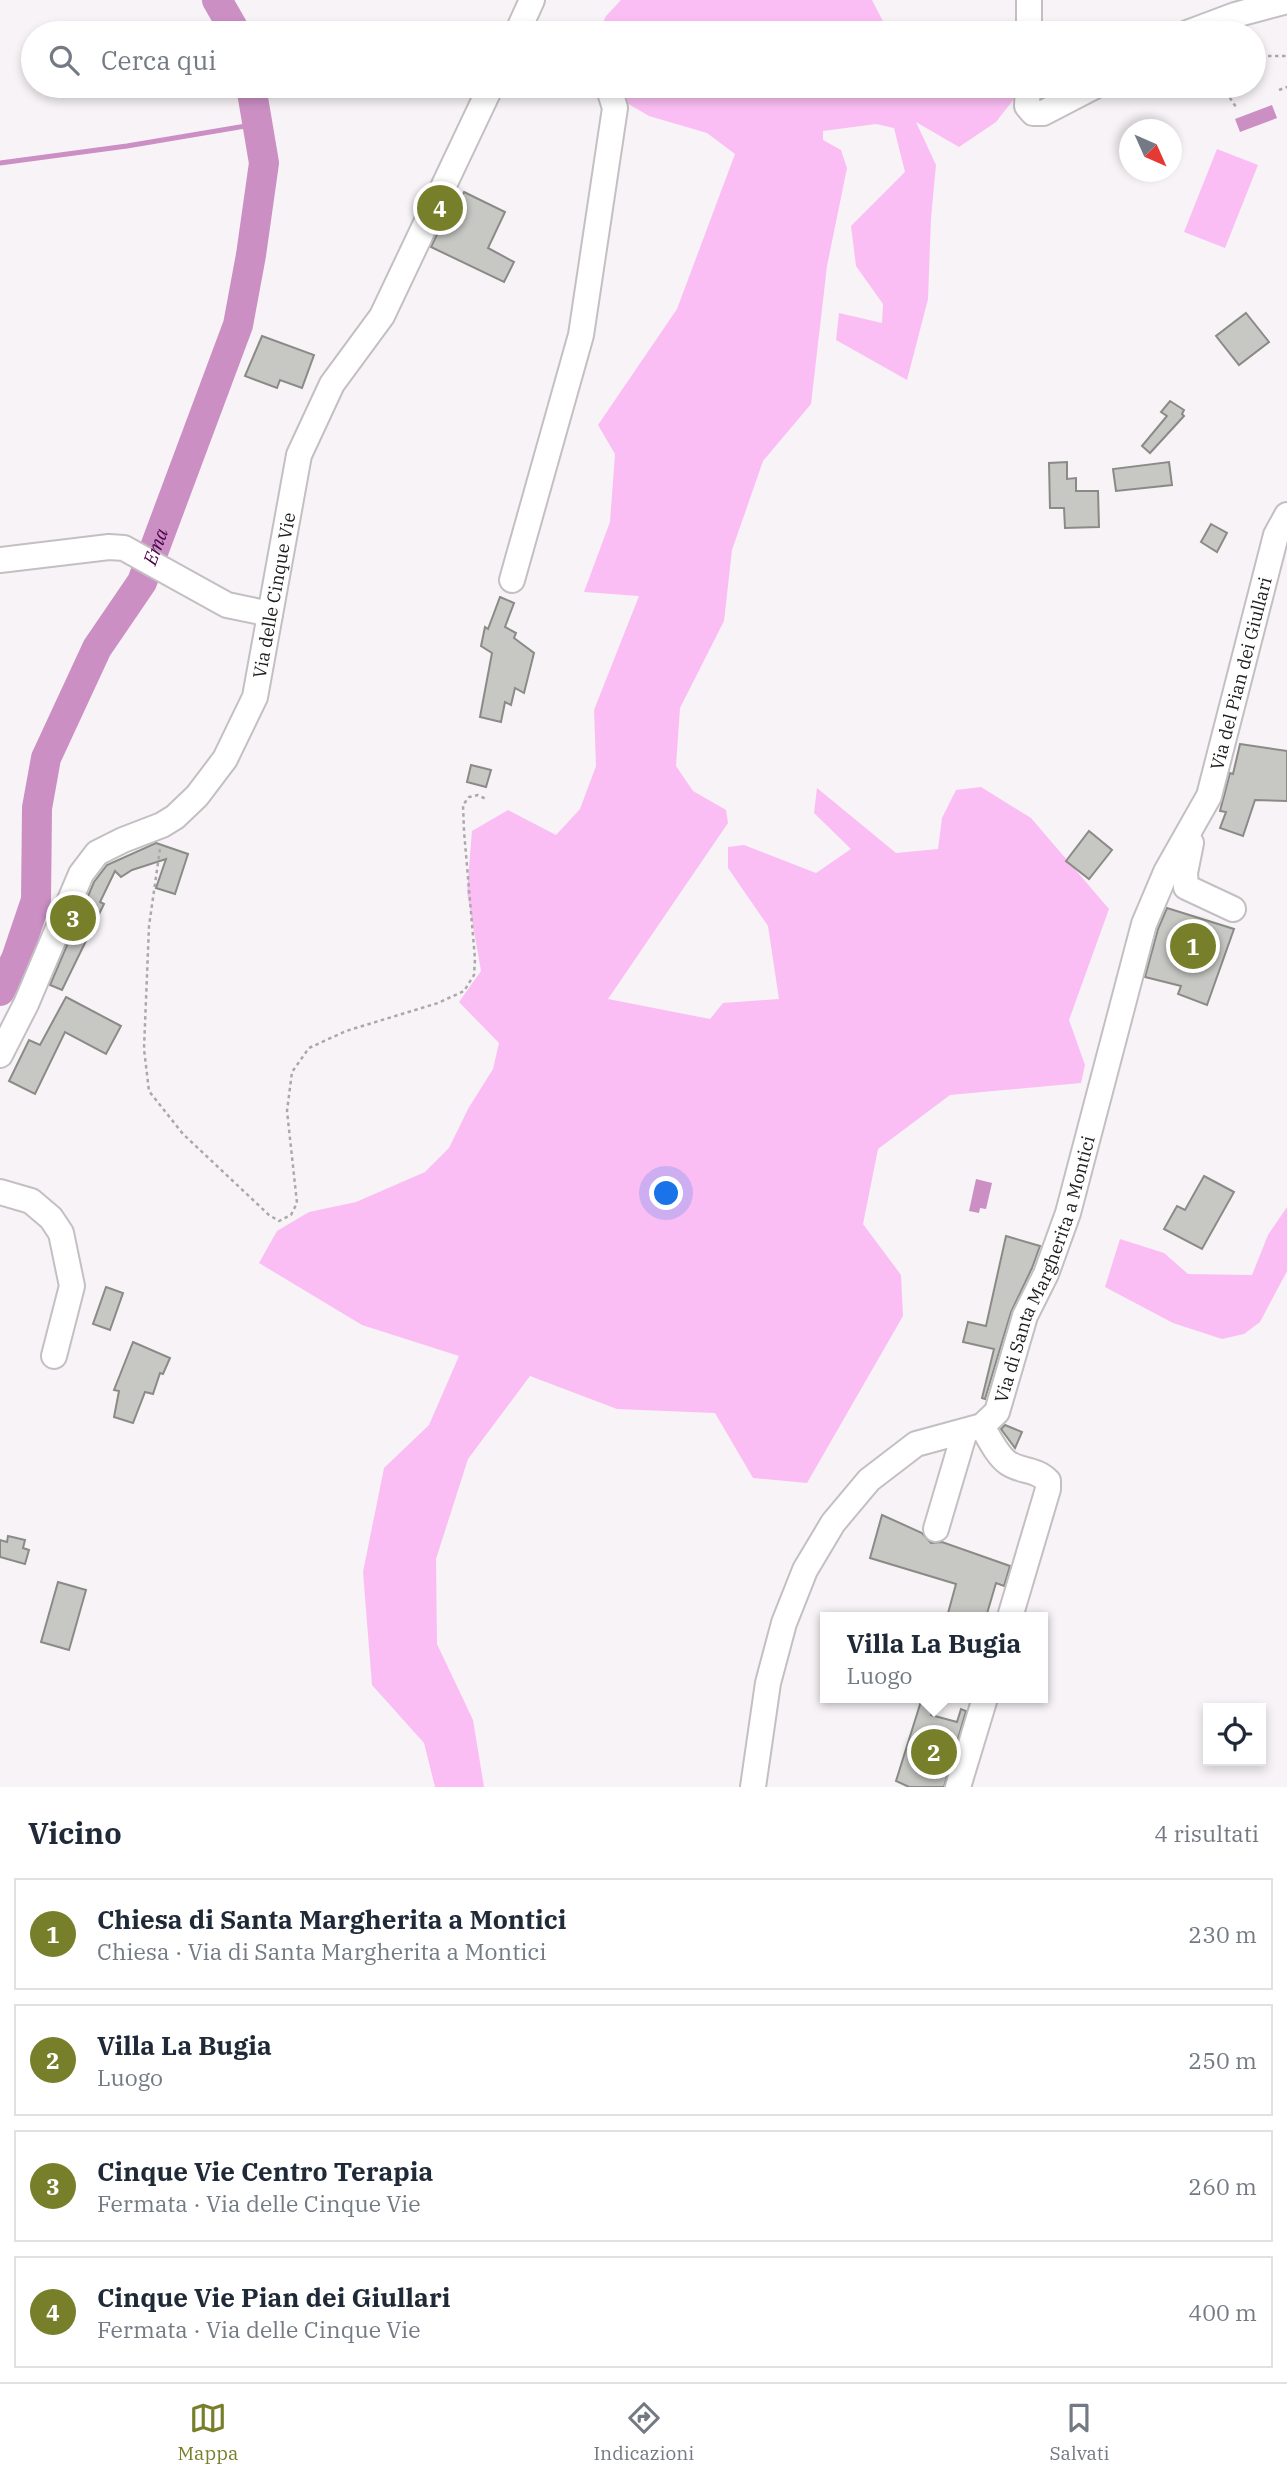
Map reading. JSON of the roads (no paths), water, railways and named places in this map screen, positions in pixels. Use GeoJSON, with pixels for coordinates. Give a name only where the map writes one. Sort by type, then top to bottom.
{"type":"FeatureCollection","features":[{"type":"Feature","properties":{"kind":"street"},"geometry":{"type":"LineString","coordinates":[[526,21],[532,0]]}},
{"type":"Feature","properties":{"kind":"street"},"geometry":{"type":"LineString","coordinates":[[1029,0],[1029,21]]}},
{"type":"Feature","properties":{"kind":"street"},"geometry":{"type":"LineString","coordinates":[[1219,21],[1287,1]]}},
{"type":"Feature","properties":{"kind":"street","name":"Via delle Cinque Vie"},"geometry":{"type":"LineString","coordinates":[[0,1055],[26,1004],[81,874],[90,860],[97,853],[122,840],[162,825],[175,817],[197,796],[225,760],[255,696],[299,455],[332,384],[382,316],[485,98]]}},
{"type":"Feature","properties":{"kind":"street"},"geometry":{"type":"LineString","coordinates":[[512,580],[581,335],[615,108],[612,98]]}},
{"type":"Feature","properties":{"kind":"street"},"geometry":{"type":"LineString","coordinates":[[1027,98],[1027,106],[1033,113],[1043,113],[1072,98]]}},
{"type":"Feature","properties":{"kind":"street","name":"Via del Pian dei Giullari"},"geometry":{"type":"LineString","coordinates":[[1191,832],[1209,796],[1276,535],[1287,515]]}},
{"type":"Feature","properties":{"kind":"street"},"geometry":{"type":"LineString","coordinates":[[0,560],[109,547],[124,548],[227,605],[270,614]]}},
{"type":"Feature","properties":{"kind":"street"},"geometry":{"type":"LineString","coordinates":[[1191,832],[1191,850],[1185,873],[1186,887],[1233,909]]}},
{"type":"Feature","properties":{"kind":"street","name":"Via di Santa Margherita a Montici"},"geometry":{"type":"LineString","coordinates":[[936,1529],[974,1429],[997,1412],[1025,1317],[1046,1274],[1068,1213],[1144,924],[1166,872],[1191,832]]}},
{"type":"Feature","properties":{"kind":"street"},"geometry":{"type":"LineString","coordinates":[[0,1192],[31,1201],[51,1218],[61,1233],[72,1286],[54,1356]]}},
{"type":"Feature","properties":{"kind":"street"},"geometry":{"type":"LineString","coordinates":[[753,1787],[768,1683],[785,1623],[805,1570],[833,1523],[869,1480],[916,1444],[974,1429],[993,1444],[1009,1463],[1041,1473],[1048,1481],[1048,1489],[1011,1612]]}},
{"type":"Feature","properties":{"kind":"street"},"geometry":{"type":"LineString","coordinates":[[958,1787],[983,1703]]}},
{"type":"Feature","properties":{"kind":"waterway","name":"Ema"},"geometry":{"type":"LineString","coordinates":[[217,0],[229,21]]}},
{"type":"Feature","properties":{"kind":"waterway","name":"Ema"},"geometry":{"type":"LineString","coordinates":[[0,991],[16,959],[36,900],[37,808],[46,758],[97,648],[142,582],[238,325],[264,163],[253,98]]}},
{"type":"Feature","properties":{"kind":"waterway"},"geometry":{"type":"LineString","coordinates":[[0,163],[127,146],[258,124]]}},
{"type":"Feature","properties":{"kind":"place","name":"Cinque Vie Pian dei Giullari"},"geometry":{"type":"Point","coordinates":[440,208]}},
{"type":"Feature","properties":{"kind":"place","name":"Cinque Vie Centro Terapia"},"geometry":{"type":"Point","coordinates":[73,918]}},
{"type":"Feature","properties":{"kind":"place","name":"Chiesa di Santa Margherita a Montici"},"geometry":{"type":"Point","coordinates":[1193,946]}},
{"type":"Feature","properties":{"kind":"place","name":"Villa La Bugia"},"geometry":{"type":"Point","coordinates":[934,1752]}}]}
